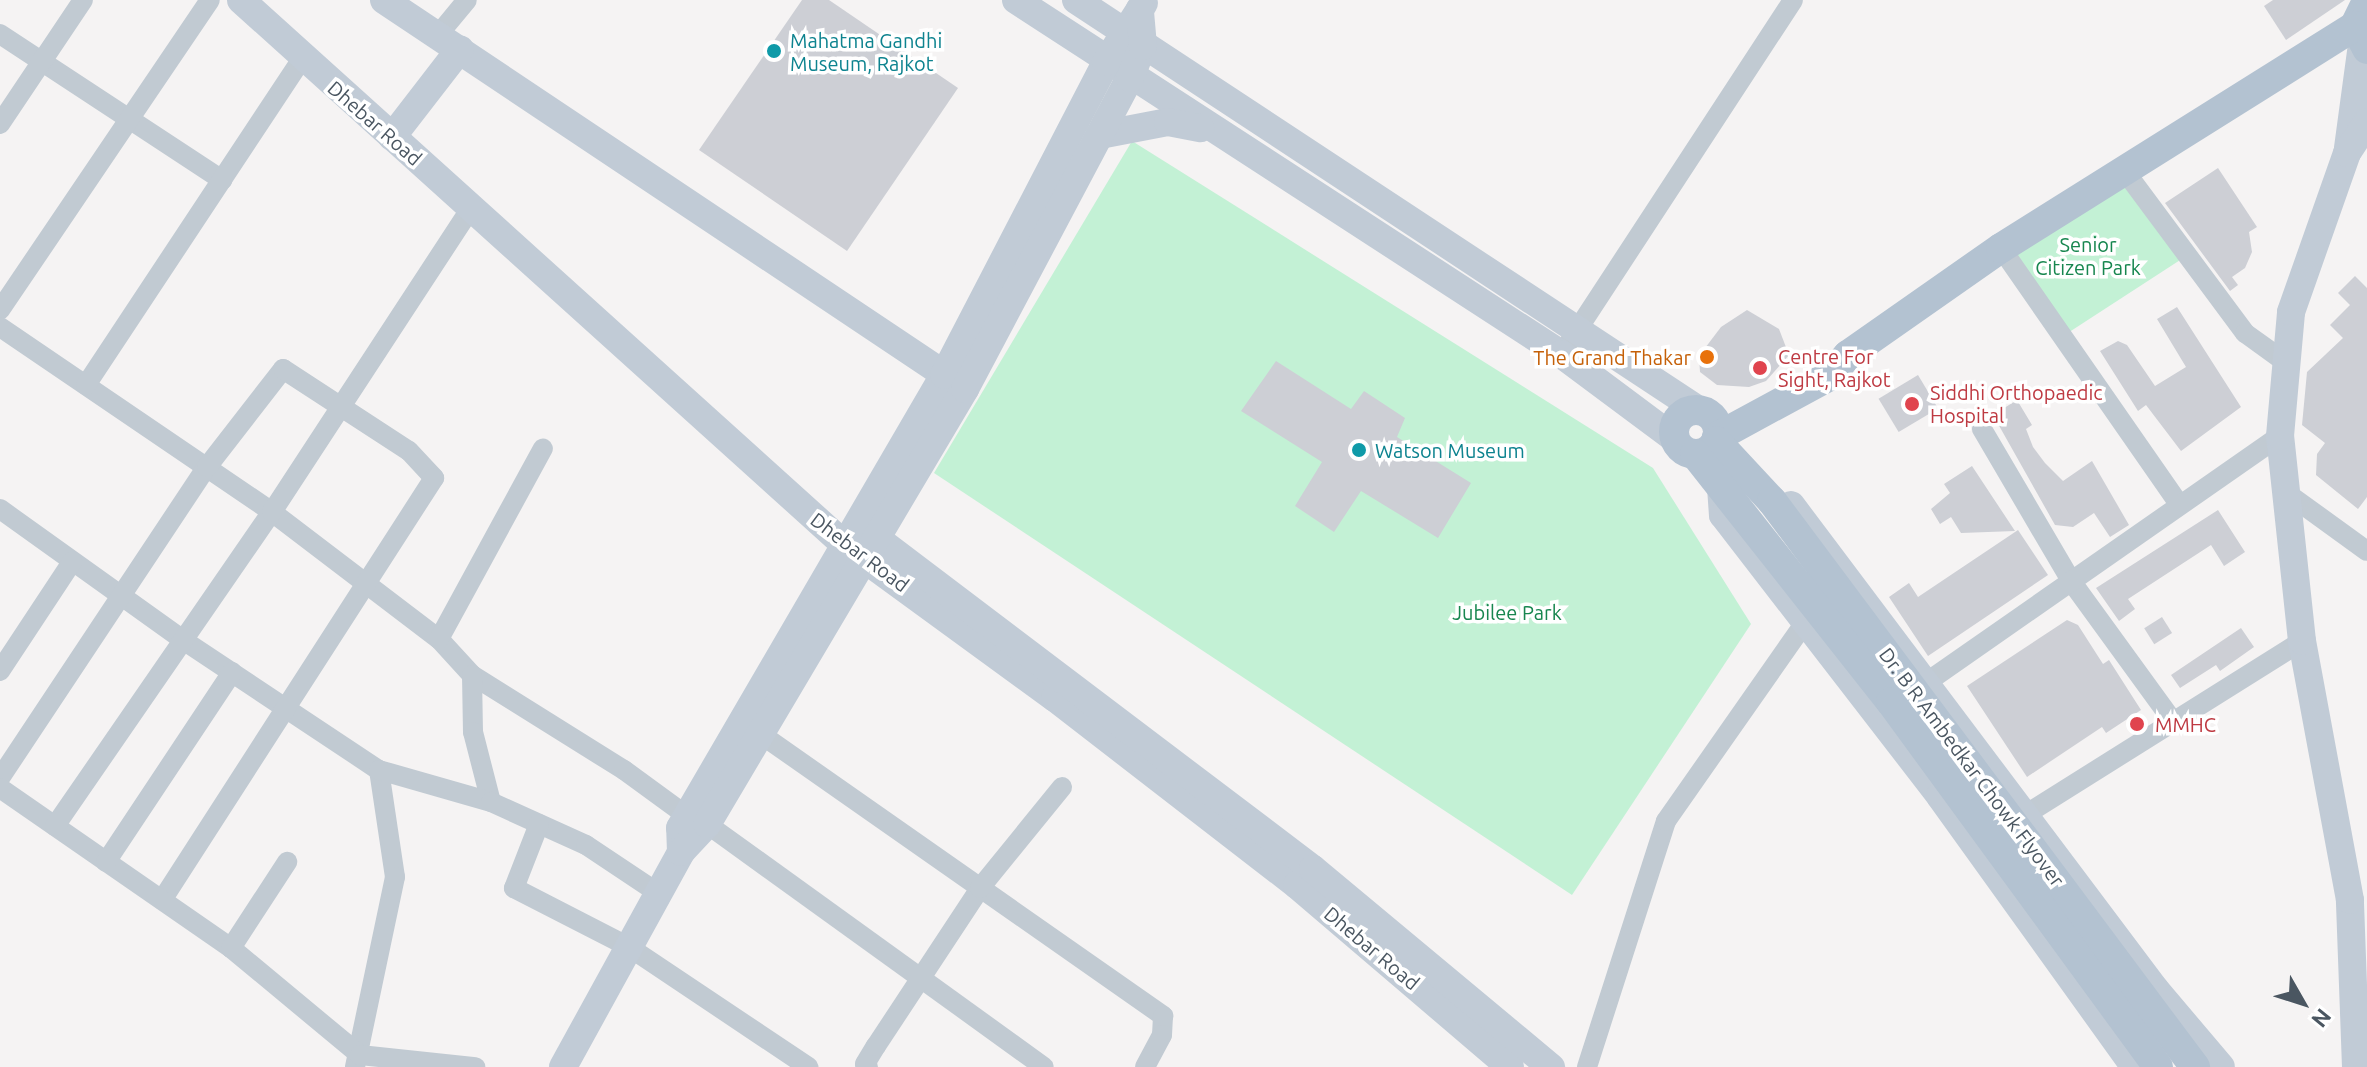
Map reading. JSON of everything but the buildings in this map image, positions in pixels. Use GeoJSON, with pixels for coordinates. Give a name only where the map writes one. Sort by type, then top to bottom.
{"type":"FeatureCollection","features":[{"type":"Feature","properties":{"kind":"main road"},"geometry":{"type":"LineString","coordinates":[[1732,478],[1702,433],[1831,375],[1848,355],[2001,248],[2362,21]]}},
{"type":"Feature","properties":{"kind":"main road","name":"Dr. B R Ambedkar Chowk Flyover"},"geometry":{"type":"LineString","coordinates":[[1732,478],[1772,501],[2195,1067]]}},
{"type":"Feature","properties":{"kind":"main road","name":"Dr. B R Ambedkar Chowk Flyover"},"geometry":{"type":"LineString","coordinates":[[1732,478],[1750,522],[1891,702],[2158,1067]]}},
{"type":"Feature","properties":{"kind":"street"},"geometry":{"type":"LineString","coordinates":[[0,124],[83,0]]}},
{"type":"Feature","properties":{"kind":"street"},"geometry":{"type":"LineString","coordinates":[[0,310],[132,120],[210,0]]}},
{"type":"Feature","properties":{"kind":"street","name":"Dhebar Road"},"geometry":{"type":"LineString","coordinates":[[241,0],[302,59],[862,542],[1297,885],[1510,1067]]}},
{"type":"Feature","properties":{"kind":"street"},"geometry":{"type":"LineString","coordinates":[[384,0],[955,382]]}},
{"type":"Feature","properties":{"kind":"street"},"geometry":{"type":"LineString","coordinates":[[392,137],[449,42],[467,0]]}},
{"type":"Feature","properties":{"kind":"street"},"geometry":{"type":"LineString","coordinates":[[1016,0],[1130,78],[1561,354],[1702,433]]}},
{"type":"Feature","properties":{"kind":"street"},"geometry":{"type":"LineString","coordinates":[[1076,0],[1578,329],[1702,433]]}},
{"type":"Feature","properties":{"kind":"street"},"geometry":{"type":"LineString","coordinates":[[1561,354],[1793,0]]}},
{"type":"Feature","properties":{"kind":"street"},"geometry":{"type":"LineString","coordinates":[[697,820],[1100,135],[1130,78],[1132,38],[1143,4]]}},
{"type":"Feature","properties":{"kind":"street"},"geometry":{"type":"LineString","coordinates":[[2347,153],[2362,21]]}},
{"type":"Feature","properties":{"kind":"street"},"geometry":{"type":"LineString","coordinates":[[0,34],[41,64],[222,180]]}},
{"type":"Feature","properties":{"kind":"street"},"geometry":{"type":"LineString","coordinates":[[955,382],[1106,62],[1132,38]]}},
{"type":"Feature","properties":{"kind":"street"},"geometry":{"type":"LineString","coordinates":[[86,385],[302,59]]}},
{"type":"Feature","properties":{"kind":"street"},"geometry":{"type":"LineString","coordinates":[[1100,135],[1168,122],[1209,129]]}},
{"type":"Feature","properties":{"kind":"street"},"geometry":{"type":"LineString","coordinates":[[2356,1067],[2350,900],[2302,641],[2280,436],[2284,361],[2308,255],[2347,153],[2367,122]]}},
{"type":"Feature","properties":{"kind":"street"},"geometry":{"type":"LineString","coordinates":[[2124,170],[2245,333],[2284,361]]}},
{"type":"Feature","properties":{"kind":"street"},"geometry":{"type":"LineString","coordinates":[[55,826],[272,512],[472,206]]}},
{"type":"Feature","properties":{"kind":"street"},"geometry":{"type":"LineString","coordinates":[[2001,248],[2178,503]]}},
{"type":"Feature","properties":{"kind":"street"},"geometry":{"type":"LineString","coordinates":[[0,327],[272,512],[439,639],[472,675],[624,770],[697,820],[1044,1067]]}},
{"type":"Feature","properties":{"kind":"street"},"geometry":{"type":"LineString","coordinates":[[0,778],[207,467],[283,369],[409,451],[434,478],[364,582],[162,900]]}},
{"type":"Feature","properties":{"kind":"street"},"geometry":{"type":"LineString","coordinates":[[1982,429],[2071,581],[2172,720]]}},
{"type":"Feature","properties":{"kind":"street"},"geometry":{"type":"LineString","coordinates":[[1927,682],[2178,503],[2280,436]]}},
{"type":"Feature","properties":{"kind":"street"},"geometry":{"type":"LineString","coordinates":[[439,639],[543,448]]}},
{"type":"Feature","properties":{"kind":"street"},"geometry":{"type":"LineString","coordinates":[[2135,1067],[1940,796],[1803,625],[1723,515],[1732,478],[1768,478],[2028,813],[2155,989],[2221,1067]]}},
{"type":"Feature","properties":{"kind":"street"},"geometry":{"type":"LineString","coordinates":[[2284,491],[2367,551]]}},
{"type":"Feature","properties":{"kind":"street"},"geometry":{"type":"LineString","coordinates":[[3,519],[72,562],[379,770],[491,802],[586,845],[658,893]]}},
{"type":"Feature","properties":{"kind":"street"},"geometry":{"type":"LineString","coordinates":[[563,1067],[681,852],[680,828],[697,820],[762,735],[862,542]]}},
{"type":"Feature","properties":{"kind":"street","name":"Dhebar Road"},"geometry":{"type":"LineString","coordinates":[[862,542],[1313,869],[1551,1067]]}},
{"type":"Feature","properties":{"kind":"street"},"geometry":{"type":"LineString","coordinates":[[0,671],[72,562]]}},
{"type":"Feature","properties":{"kind":"street"},"geometry":{"type":"LineString","coordinates":[[1587,1067],[1666,821],[1803,625]]}},
{"type":"Feature","properties":{"kind":"street"},"geometry":{"type":"LineString","coordinates":[[2028,813],[2302,641]]}},
{"type":"Feature","properties":{"kind":"street"},"geometry":{"type":"LineString","coordinates":[[106,862],[232,672]]}},
{"type":"Feature","properties":{"kind":"street"},"geometry":{"type":"LineString","coordinates":[[472,675],[473,732],[491,802]]}},
{"type":"Feature","properties":{"kind":"street"},"geometry":{"type":"LineString","coordinates":[[762,735],[1163,1016],[1162,1035],[1145,1067]]}},
{"type":"Feature","properties":{"kind":"street"},"geometry":{"type":"LineString","coordinates":[[358,1061],[395,877],[379,770]]}},
{"type":"Feature","properties":{"kind":"street"},"geometry":{"type":"LineString","coordinates":[[865,1066],[980,888],[1062,787]]}},
{"type":"Feature","properties":{"kind":"street"},"geometry":{"type":"LineString","coordinates":[[0,788],[231,948],[358,1061],[471,1066]]}},
{"type":"Feature","properties":{"kind":"street"},"geometry":{"type":"LineString","coordinates":[[539,824],[514,888],[629,947],[808,1067]]}},
{"type":"Feature","properties":{"kind":"street"},"geometry":{"type":"LineString","coordinates":[[231,948],[287,862]]}},
{"type":"Feature","properties":{"kind":"green space","name":"Jubilee Park"},"geometry":{"type":"Polygon","coordinates":[[[1132,141],[1653,468],[1751,624],[1572,895],[934,473],[1132,141]]]}},
{"type":"Feature","properties":{"kind":"green space","name":"Senior Citizen Park"},"geometry":{"type":"Polygon","coordinates":[[[2124,170],[2182,259],[2059,338],[2002,250],[2124,170]]]}},
{"type":"Feature","properties":{"kind":"place","name":"Mahatma Gandhi Museum, Rajkot"},"geometry":{"type":"Point","coordinates":[774,51]}},
{"type":"Feature","properties":{"kind":"place","name":"The Grand Thakar"},"geometry":{"type":"Point","coordinates":[1707,357]}},
{"type":"Feature","properties":{"kind":"place","name":"Centre For Sight, Rajkot"},"geometry":{"type":"Point","coordinates":[1760,368]}},
{"type":"Feature","properties":{"kind":"place","name":"Siddhi Orthopaedic Hospital"},"geometry":{"type":"Point","coordinates":[1912,404]}},
{"type":"Feature","properties":{"kind":"place","name":"Watson Museum"},"geometry":{"type":"Point","coordinates":[1359,450]}},
{"type":"Feature","properties":{"kind":"place","name":"MMHC"},"geometry":{"type":"Point","coordinates":[2137,724]}}]}
